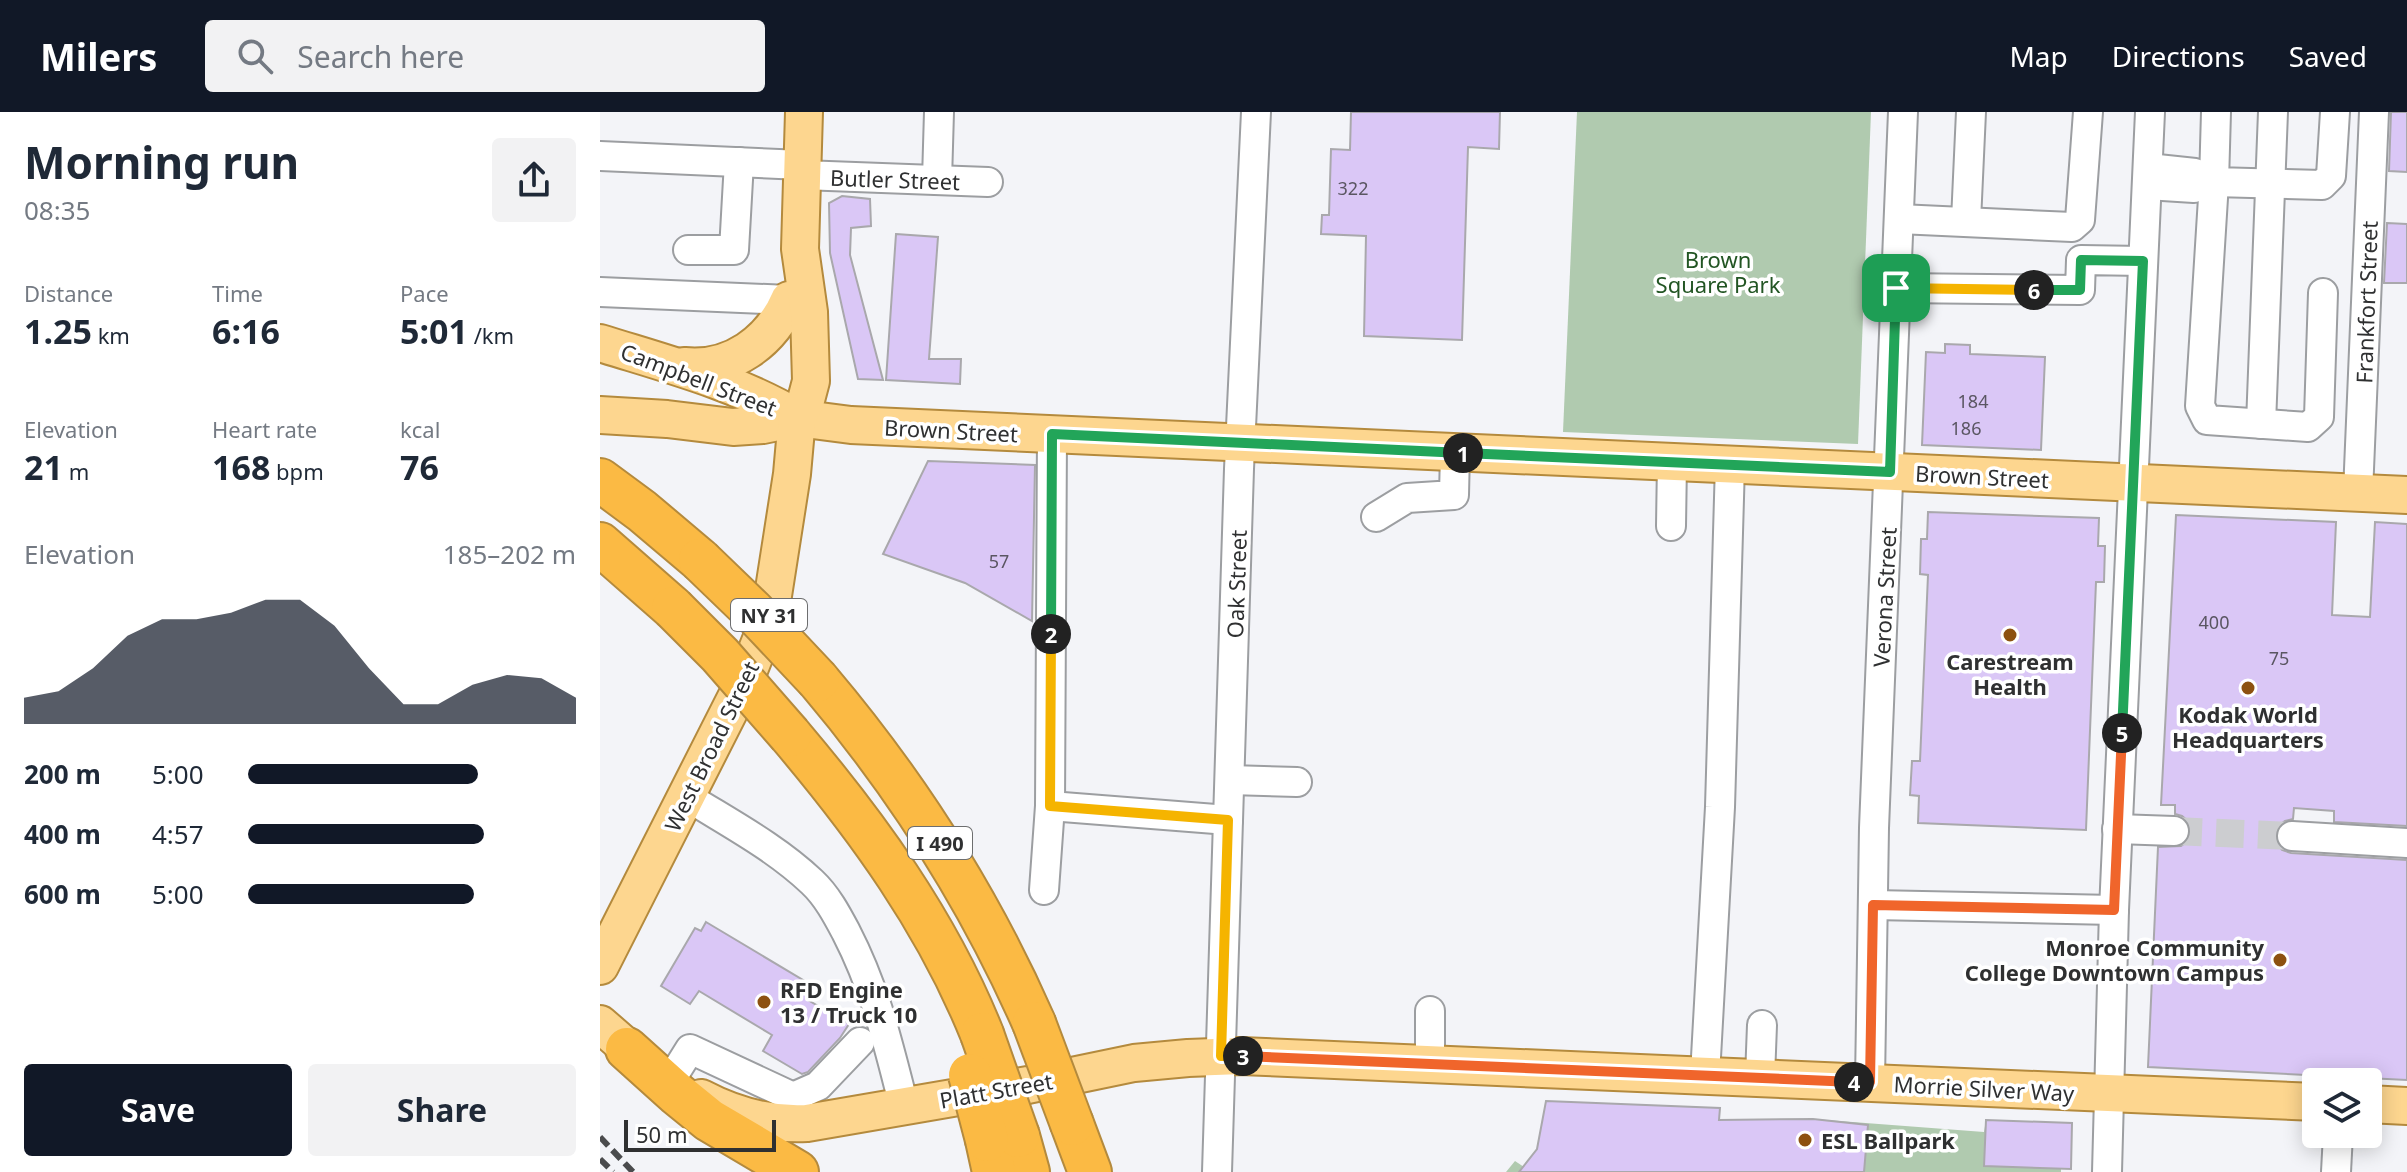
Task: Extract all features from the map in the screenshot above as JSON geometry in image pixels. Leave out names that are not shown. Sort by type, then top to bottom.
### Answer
[{"type":"highway","name":"I 490","points":[[604,483],[700,560],[753,611],[818,680],[877,753],[940,843],[989,930],[1034,1023],[1088,1172]]},
{"type":"highway","points":[[600,544],[673,608],[727,663],[790,735],[865,829],[912,896],[953,969],[970,1037],[1007,1155]]},
{"type":"highway","points":[[614,1036],[709,1120],[797,1172]]},
{"type":"main road","name":"West Broad Street","points":[[600,966],[745,680],[766,627],[782,549],[797,418],[806,400],[811,369],[809,312],[800,249],[804,112]]},
{"type":"main road","name":"West Broad Street","points":[[797,418],[786,376],[789,300],[800,249]]},
{"type":"main road","points":[[665,363],[709,366],[743,354],[771,331],[789,300]]},
{"type":"main road","name":"Campbell Street","points":[[600,343],[754,395],[797,418]]},
{"type":"main road","name":"Brown Street","points":[[600,415],[733,427],[797,418],[851,425],[2407,495]]},
{"type":"main road","name":"Platt Street","points":[[614,1036],[670,1081],[723,1109],[747,1118],[782,1114],[820,1121],[1015,1088],[1134,1063],[1221,1056]]},
{"type":"main road","name":"Morrie Silver Way","points":[[1221,1056],[2302,1101]]},
{"type":"main road","points":[[2382,1105],[2407,1106]]},
{"type":"street","points":[[937,180],[939,112]]},
{"type":"street","name":"Oak Street","points":[[1217,1172],[1240,443],[1256,112]]},
{"type":"street","name":"Verona Street","points":[[1870,1082],[1874,828],[1903,112]]},
{"type":"street","points":[[1966,221],[1971,112]]},
{"type":"street","points":[[1899,219],[2072,227],[2080,220],[2088,112]]},
{"type":"street","points":[[2107,1172],[2117,829],[2150,112]]},
{"type":"street","points":[[2216,112],[2200,406],[2207,420],[2308,427],[2319,417],[2323,293]]},
{"type":"street","points":[[2261,424],[2273,112]]},
{"type":"street","points":[[2147,176],[2194,188],[2210,182],[2322,185],[2331,176],[2335,112]]},
{"type":"street","name":"Frankfort Street","points":[[2358,493],[2374,112]]},
{"type":"street","name":"Butler Street","points":[[600,156],[739,162],[802,170],[988,182]]},
{"type":"street","points":[[688,250],[734,250],[739,162]]},
{"type":"street","points":[[1896,288],[2080,290],[2081,260],[2143,261]]},
{"type":"street","points":[[600,292],[789,300]]},
{"type":"street","points":[[1044,890],[1050,806],[1052,434]]},
{"type":"street","points":[[1376,517],[1407,498],[1454,495],[1455,452]]},
{"type":"street","points":[[1671,526],[1672,462]]},
{"type":"street","points":[[1705,1075],[1720,807],[1730,464]]},
{"type":"street","points":[[1230,780],[1297,782]]},
{"type":"street","points":[[686,796],[782,855],[815,884],[835,911],[860,959],[878,1004],[904,1106]]},
{"type":"street","points":[[1050,806],[1228,820]]},
{"type":"street","points":[[2117,829],[2174,831]]},
{"type":"street","points":[[2292,836],[2407,843]]},
{"type":"street","points":[[1873,905],[2114,910]]},
{"type":"street","points":[[1430,1011],[1430,1063]]},
{"type":"street","points":[[1760,1077],[1762,1025]]},
{"type":"street","points":[[782,1114],[818,1086],[860,1042]]},
{"type":"street","points":[[2336,1172],[2337,1148]]},
{"type":"green space","name":"Brown Square Park","points":[[1577,112],[1871,112],[1858,444],[1563,432]]},
{"type":"green space","name":"ESL Ballpark","points":[[1546,1101],[1720,1108],[1719,1120],[1813,1119],[1984,1132],[1986,1120],[2072,1123],[2071,1169],[2061,1169],[2061,1172],[1506,1172],[1515,1161],[1524,1167],[1537,1149]]},
{"type":"building","points":[[1351,112],[1500,112],[1499,149],[1468,147],[1462,340],[1364,336],[1366,236],[1321,234],[1322,215],[1329,215],[1331,149],[1350,150]]},
{"type":"building","points":[[2391,112],[2407,112],[2407,172],[2389,171]]},
{"type":"building","points":[[842,196],[870,199],[871,226],[851,228],[850,255],[883,380],[858,379],[830,253],[829,203]]},
{"type":"building","points":[[2387,223],[2407,224],[2407,283],[2384,283]]},
{"type":"building","points":[[896,234],[938,237],[929,359],[961,359],[960,384],[886,380]]},
{"type":"building","points":[[1945,344],[1970,345],[1970,354],[2045,357],[2041,450],[1922,445],[1926,352],[1945,353]]},
{"type":"building","points":[[928,461],[1035,465],[1032,621],[965,583],[883,554]]},
{"type":"building","name":"Carestream Health","points":[[1928,512],[2099,518],[2098,546],[2105,546],[2104,582],[2096,582],[2086,830],[1918,823],[1919,796],[1910,795],[1912,761],[1920,761],[1928,575],[1920,574],[1921,539],[1927,539]]},
{"type":"building","points":[[2176,515],[2336,522],[2332,615],[2370,617],[2375,522],[2407,524],[2407,826],[2334,822],[2334,811],[2294,808],[2293,819],[2278,826],[2275,836],[2282,850],[2291,853],[2407,860],[2407,1080],[2382,1079],[2382,1068],[2302,1068],[2302,1075],[2148,1067],[2158,847],[2181,846],[2188,841],[2191,832],[2189,822],[2175,814],[2175,805],[2161,805]]},
{"type":"building","name":"RFD Engine 13 / Truck 10","points":[[706,922],[813,986],[808,1000],[849,1024],[808,1072],[802,1074],[763,1051],[772,1035],[699,991],[690,1004],[661,986],[695,928],[701,931]]},
{"type":"building","name":"ESL Ballpark","points":[[1546,1101],[1720,1108],[1719,1120],[1813,1119],[1868,1125],[1864,1172],[1519,1172],[1537,1149]]},
{"type":"building","points":[[1986,1120],[2072,1123],[2071,1169],[1984,1166]]},
{"type":"tunnel","points":[[2174,831],[2292,836]]},
{"type":"railway","points":[[600,1137],[633,1172]]},
{"type":"railway","points":[[600,1159],[613,1172]]},
{"type":"place","name":"Carestream Health","points":[[2010,635]]},
{"type":"place","name":"Kodak World Headquarters","points":[[2248,688]]},
{"type":"place","name":"Monroe Community College Downtown Campus","points":[[2280,960]]},
{"type":"place","name":"RFD Engine 13 / Truck 10","points":[[764,1002]]},
{"type":"place","name":"ESL Ballpark","points":[[1805,1140]]},
{"type":"route","points":[[2081,260],[2143,261],[2114,910],[1873,905],[1870,1082],[1221,1056],[1228,820],[1050,806],[1052,434],[1890,472],[1896,288],[2080,290],[2081,260]]}]
